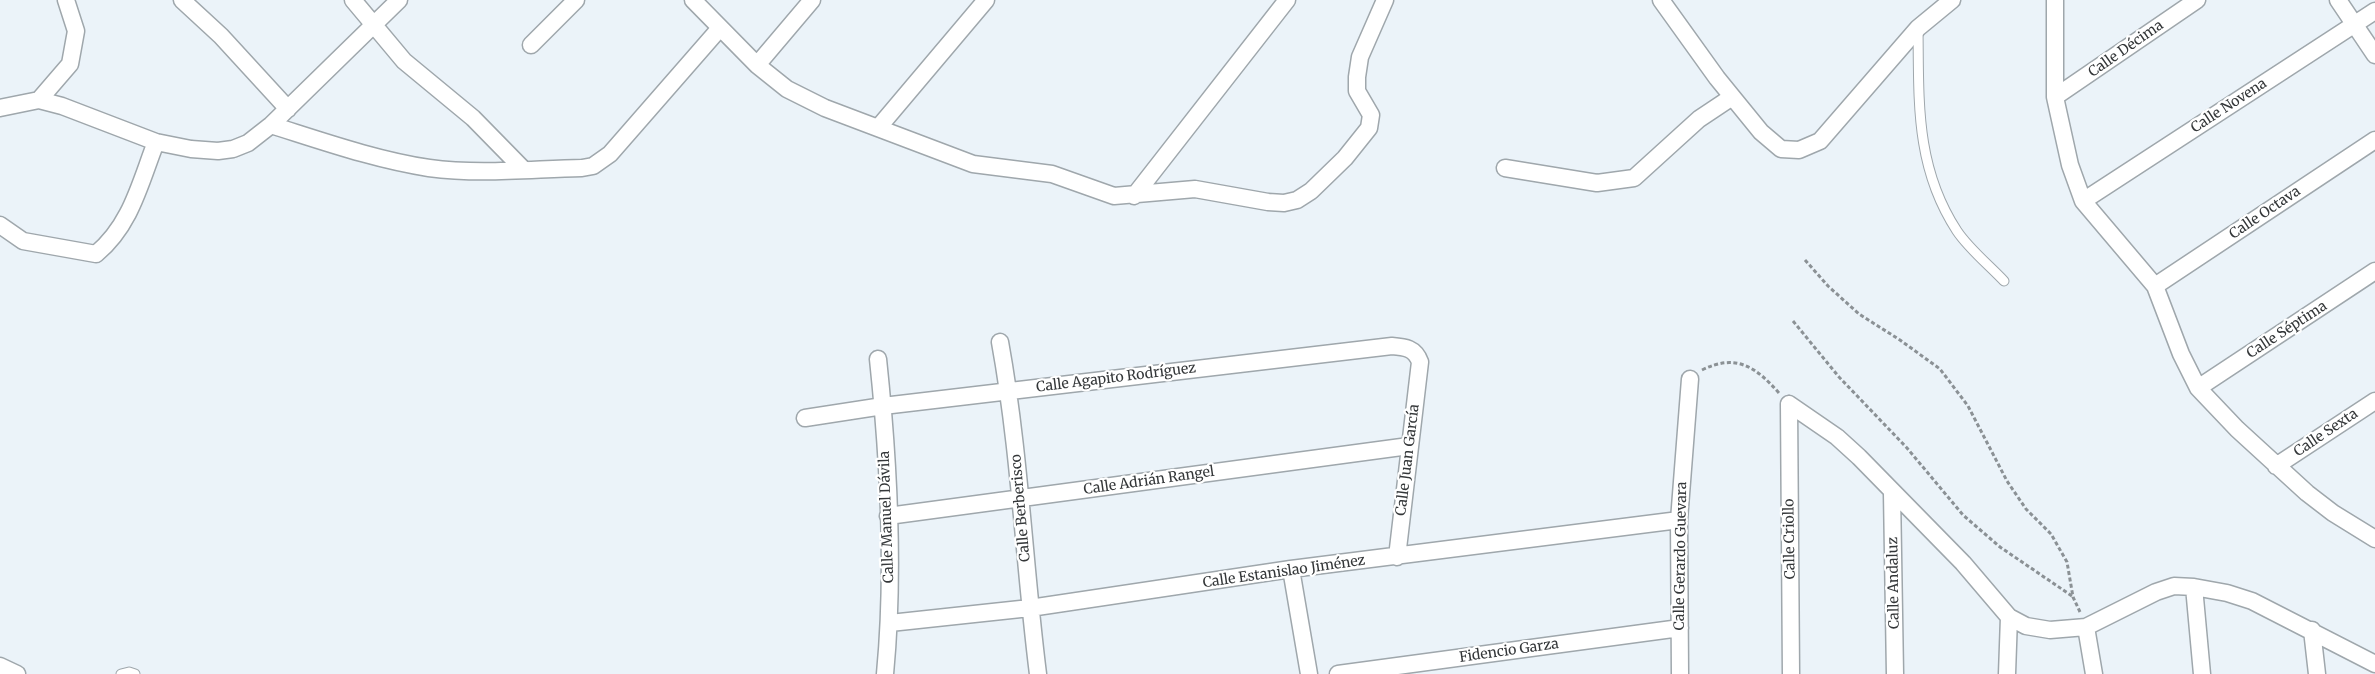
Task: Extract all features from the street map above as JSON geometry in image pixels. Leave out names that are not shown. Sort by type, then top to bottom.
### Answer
[{"type":"street","points":[[39,100],[70,64],[76,31],[66,0]]},
{"type":"street","points":[[182,0],[220,36],[288,109]]},
{"type":"street","points":[[353,0],[404,61],[473,118],[523,169]]},
{"type":"street","points":[[0,108],[39,100],[62,106],[156,142],[192,149],[218,151],[233,149],[248,143],[271,125],[399,0]]},
{"type":"street","points":[[531,44],[576,0]]},
{"type":"street","points":[[693,0],[757,65],[787,89],[825,108],[973,164],[1052,174],[1114,196],[1134,196],[1195,189],[1284,203],[1297,200],[1311,191],[1345,158],[1369,128],[1371,115],[1357,91],[1356,77],[1360,57],[1385,0]]},
{"type":"street","points":[[757,65],[812,0]]},
{"type":"street","points":[[878,128],[986,0]]},
{"type":"street","points":[[1134,196],[1287,0]]},
{"type":"street","points":[[1661,0],[1732,97],[1761,132],[1781,149],[1799,150],[1820,140],[1918,28],[1952,0]]},
{"type":"street","points":[[2055,0],[2055,98],[2066,150],[2083,201],[2155,286],[2181,354],[2198,388],[2276,466],[2333,513],[2374,537]]},
{"type":"street","name":"Calle Décima","points":[[2055,98],[2197,0]]},
{"type":"street","points":[[2338,0],[2375,55]]},
{"type":"street","name":"Calle Novena","points":[[2083,201],[2375,11]]},
{"type":"street","points":[[271,125],[407,164],[473,171],[582,168],[601,162],[623,140],[720,28]]},
{"type":"street","points":[[1505,168],[1597,183],[1634,178],[1699,118],[1732,97]]},
{"type":"street","name":"Calle Octava","points":[[2155,286],[2375,140]]},
{"type":"street","points":[[0,226],[23,241],[96,254],[112,240],[131,209],[156,142]]},
{"type":"street","name":"Calle Séptima","points":[[2198,388],[2375,271]]},
{"type":"street","name":"Calle Berberisco","points":[[1000,342],[1022,498],[1030,608],[1038,674]]},
{"type":"street","name":"Calle Agapito Rodríguez","points":[[805,418],[883,406],[1392,346],[1410,349],[1417,354],[1420,362]]},
{"type":"street","name":"Calle Manuel Dávila","points":[[878,359],[883,406],[888,516],[890,623],[885,674]]},
{"type":"street","name":"Calle Juan García","points":[[1397,557],[1420,362]]},
{"type":"street","name":"Calle Gerardo Guevara","points":[[1680,674],[1679,520],[1690,379]]},
{"type":"street","name":"Calle Sexta","points":[[2276,466],[2375,400]]},
{"type":"street","points":[[1789,404],[1837,437],[1963,563],[2009,617],[2037,630],[2086,627],[2156,592],[2174,586],[2194,586],[2228,593],[2252,601],[2312,630],[2375,664]]},
{"type":"street","name":"Calle Criollo","points":[[1789,404],[1791,674]]},
{"type":"street","name":"Calle Adrián Rangel","points":[[888,516],[1409,446]]},
{"type":"street","name":"Calle Andaluz","points":[[1892,493],[1895,674]]},
{"type":"street","name":"Calle Estanislao Jiménez","points":[[890,623],[1030,608],[1292,569],[1679,520]]},
{"type":"street","points":[[1292,569],[1309,674]]},
{"type":"street","points":[[2194,586],[2202,674]]},
{"type":"street","points":[[2007,674],[2009,617]]},
{"type":"street","points":[[2086,627],[2094,674]]},
{"type":"street","name":"Fidencio Garza","points":[[1338,674],[1680,628]]},
{"type":"street","points":[[2312,630],[2317,674]]},
{"type":"lane","points":[[1918,28],[1920,124],[1926,164],[1936,192],[1958,232],[2004,281]]},
{"type":"lane","points":[[121,674],[129,672],[135,674]]},
{"type":"path","points":[[1805,260],[1828,286],[1859,314],[1900,340],[1940,370],[1968,406],[2007,481],[2026,509],[2051,534],[2067,562],[2073,597],[2086,627]]},
{"type":"path","points":[[1793,321],[1846,385],[1908,448],[1963,515],[2000,547],[2073,597]]},
{"type":"path","points":[[1690,379],[1712,365],[1727,361],[1744,364],[1760,374],[1789,404]]}]
